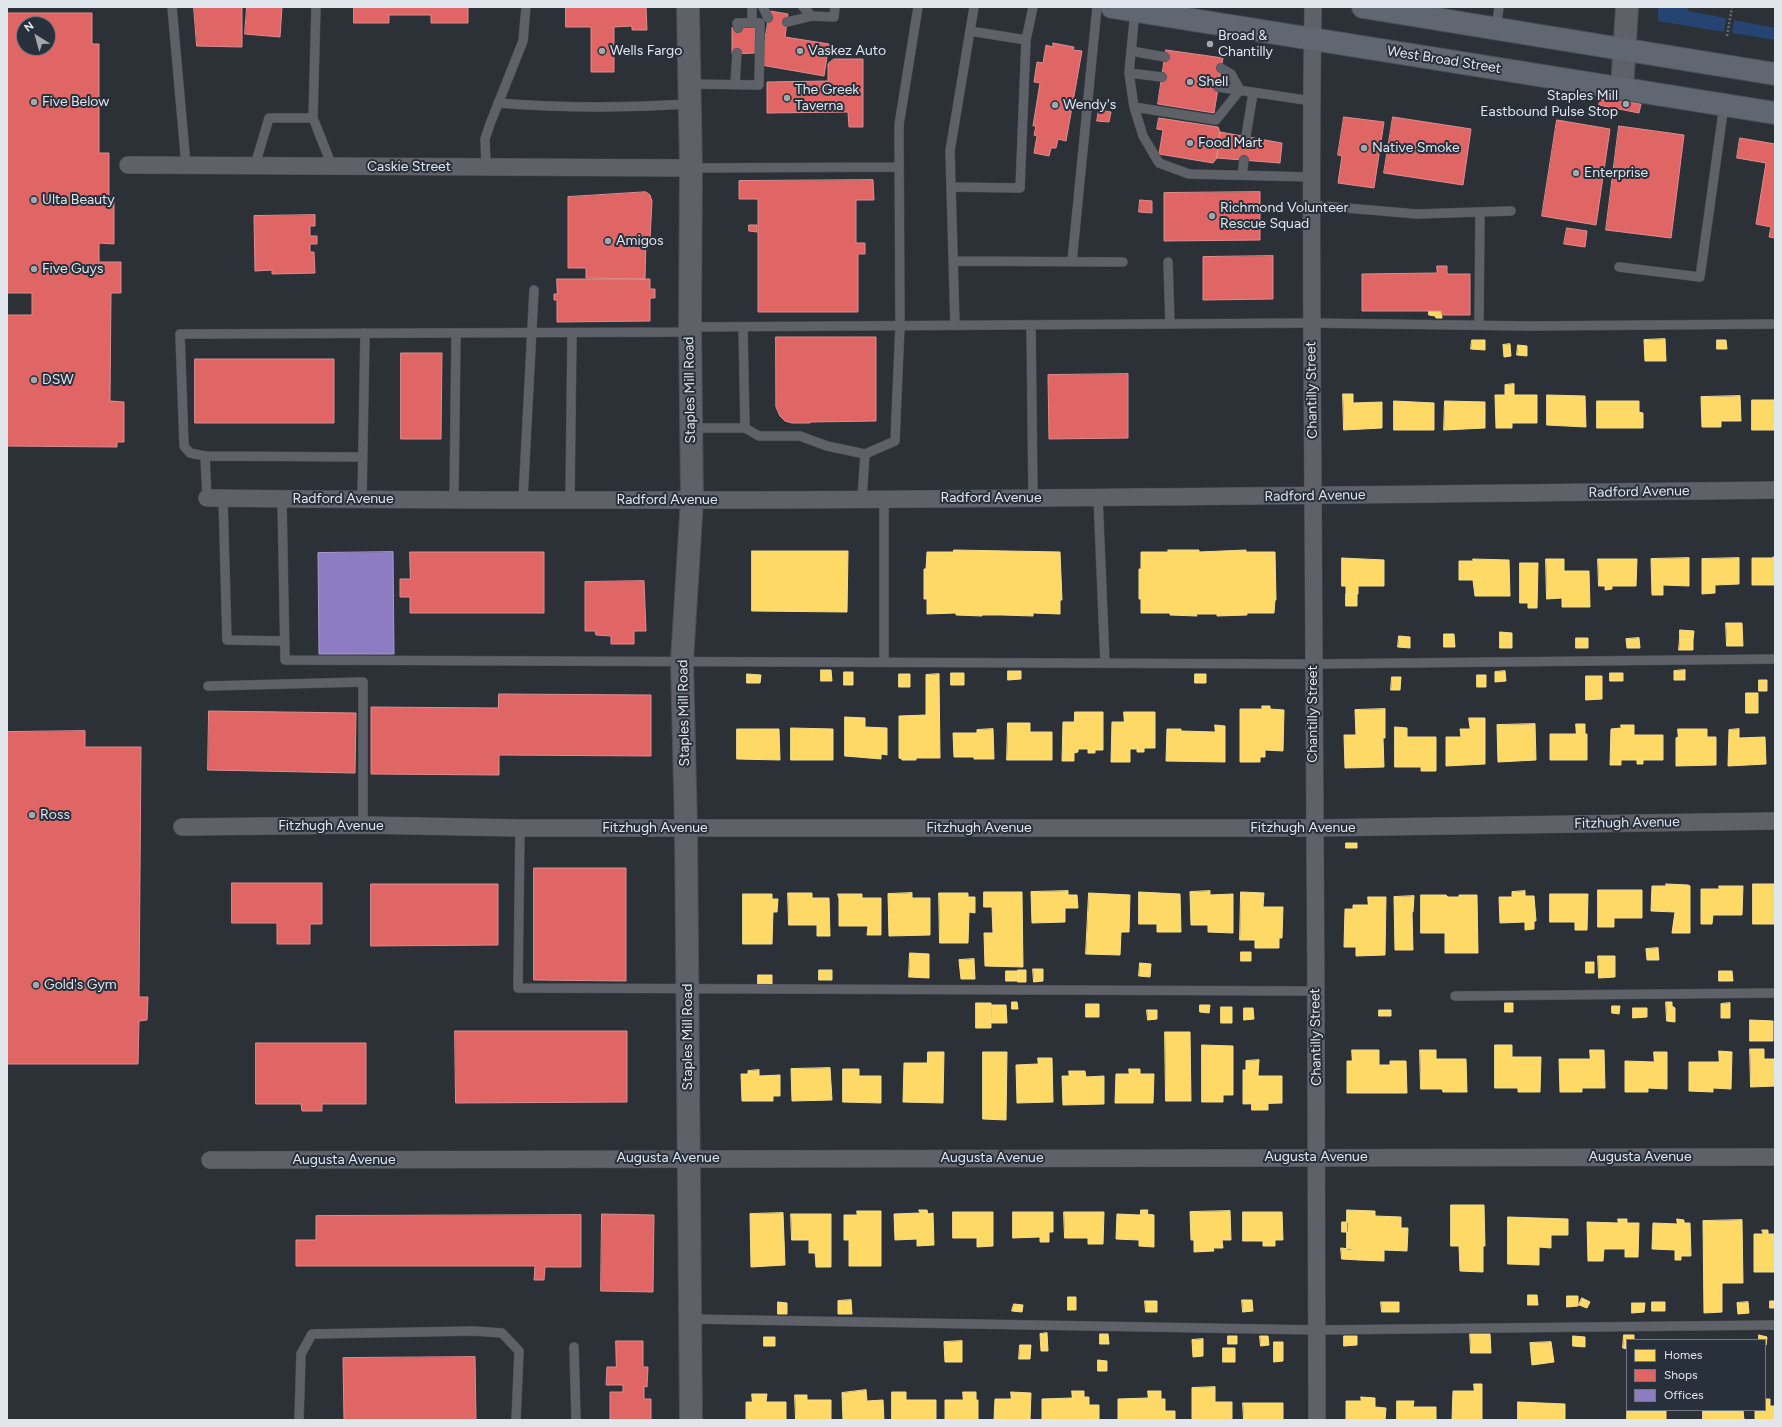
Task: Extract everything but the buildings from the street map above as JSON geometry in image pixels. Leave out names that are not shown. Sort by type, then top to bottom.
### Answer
[{"type":"main road","name":"West Broad Street","points":[[1112,7],[1775,113]]},
{"type":"main road","points":[[1373,8],[1430,12],[1496,29],[1775,74]]},
{"type":"street","name":"Staples Mill Road","points":[[688,7],[691,168],[690,329],[692,500],[682,661],[686,828],[691,1420]]},
{"type":"street","name":"Chantilly Street","points":[[1313,7],[1311,323],[1314,828],[1318,1157],[1318,1420]]},
{"type":"street","points":[[1622,89],[1627,7]]},
{"type":"street","name":"Caskie Street","points":[[128,165],[691,168]]},
{"type":"street","name":"Radford Avenue","points":[[215,498],[692,500],[1313,496],[1775,490]]},
{"type":"street","name":"Fitzhugh Avenue","points":[[182,827],[363,825],[520,828],[1314,828],[1775,821]]},
{"type":"street","name":"Augusta Avenue","points":[[210,1160],[1775,1157]]},
{"type":"lane","points":[[172,7],[186,165]]},
{"type":"lane","points":[[316,7],[313,118],[332,166]]},
{"type":"lane","points":[[486,167],[485,139],[523,41],[526,7]]},
{"type":"lane","points":[[752,7],[752,23]]},
{"type":"lane","points":[[759,7],[763,7],[768,18]]},
{"type":"lane","points":[[803,7],[812,16]]},
{"type":"lane","points":[[787,22],[812,16],[834,17],[835,7]]},
{"type":"lane","points":[[691,428],[745,428],[759,436],[800,436],[827,446],[865,454],[895,441],[900,326],[899,125],[918,7]]},
{"type":"lane","points":[[955,325],[950,151],[974,7]]},
{"type":"lane","points":[[951,187],[1020,188],[1026,40],[1033,7]]},
{"type":"lane","points":[[1072,262],[1097,7]]},
{"type":"lane","points":[[1496,29],[1499,7]]},
{"type":"lane","points":[[1135,11],[1129,73],[1134,107],[1143,136],[1159,163],[1189,174],[1312,177]]},
{"type":"lane","points":[[498,103],[548,107],[637,107],[735,84],[759,85],[760,23],[738,23],[738,28]]},
{"type":"lane","points":[[970,31],[1026,40]]},
{"type":"lane","points":[[1130,51],[1165,57]]},
{"type":"lane","points":[[735,84],[737,53]]},
{"type":"lane","points":[[1221,68],[1231,74],[1240,90]]},
{"type":"lane","points":[[1129,73],[1162,77]]},
{"type":"lane","points":[[1218,87],[1312,101]]},
{"type":"lane","points":[[1134,107],[1216,120],[1240,90]]},
{"type":"lane","points":[[1246,136],[1253,93]]},
{"type":"lane","points":[[1619,268],[1700,277],[1724,105]]},
{"type":"lane","points":[[255,165],[269,118],[313,118]]},
{"type":"lane","points":[[1242,176],[1244,160]]},
{"type":"lane","points":[[691,168],[899,167]]},
{"type":"lane","points":[[1311,205],[1417,214],[1511,211]]},
{"type":"lane","points":[[1479,325],[1480,212]]},
{"type":"lane","points":[[953,261],[1123,262]]},
{"type":"lane","points":[[1168,262],[1170,324]]},
{"type":"lane","points":[[523,499],[534,290]]},
{"type":"lane","points":[[363,457],[205,456],[190,453],[184,446],[180,334],[572,333],[743,327],[955,325],[1311,323],[1479,325],[1775,324]]},
{"type":"lane","points":[[1031,325],[1033,497]]},
{"type":"lane","points":[[743,327],[745,428]]},
{"type":"lane","points":[[362,499],[365,333]]},
{"type":"lane","points":[[454,499],[456,333]]},
{"type":"lane","points":[[570,499],[572,333]]},
{"type":"lane","points":[[862,499],[865,454]]},
{"type":"lane","points":[[205,456],[215,498],[227,640],[285,641]]},
{"type":"lane","points":[[1098,497],[1105,663]]},
{"type":"lane","points":[[884,498],[884,662]]},
{"type":"lane","points":[[282,499],[285,660],[1313,664],[1775,659]]},
{"type":"lane","points":[[208,686],[363,682],[363,825]]},
{"type":"lane","points":[[520,828],[518,988],[1316,991]]},
{"type":"lane","points":[[1455,996],[1775,992]]},
{"type":"lane","points":[[690,1319],[1318,1330],[1775,1325]]},
{"type":"lane","points":[[299,1420],[301,1354],[312,1334],[474,1331],[502,1332],[519,1351],[516,1420]]},
{"type":"lane","points":[[574,1347],[576,1420]]},
{"type":"path","points":[[1727,36],[1732,7]]},
{"type":"shaded area","points":[[1658,7],[1688,7],[1688,11],[1726,18],[1724,32],[1658,21]]},
{"type":"shaded area","points":[[1734,20],[1775,28],[1775,40],[1732,33]]},
{"type":"place","name":"Broad & Chantilly","points":[[1210,44]]},
{"type":"place","name":"Wells Fargo","points":[[602,51]]},
{"type":"place","name":"Vaskez Auto","points":[[800,51]]},
{"type":"place","name":"Shell","points":[[1190,82]]},
{"type":"place","name":"The Greek Taverna","points":[[787,98]]},
{"type":"place","name":"Five Below","points":[[34,102]]},
{"type":"place","name":"Staples Mill Eastbound Pulse Stop","points":[[1626,104]]},
{"type":"place","name":"Wendy's","points":[[1055,105]]},
{"type":"place","name":"Food Mart","points":[[1190,143]]},
{"type":"place","name":"Native Smoke","points":[[1364,148]]},
{"type":"place","name":"Enterprise","points":[[1576,173]]},
{"type":"place","name":"Ulta Beauty","points":[[34,200]]},
{"type":"place","name":"Richmond Volunteer Rescue Squad","points":[[1212,216]]},
{"type":"place","name":"Amigos","points":[[608,241]]},
{"type":"place","name":"Five Guys","points":[[34,269]]},
{"type":"place","name":"DSW","points":[[34,380]]},
{"type":"place","name":"Ross","points":[[32,815]]},
{"type":"place","name":"Gold's Gym","points":[[36,985]]}]
